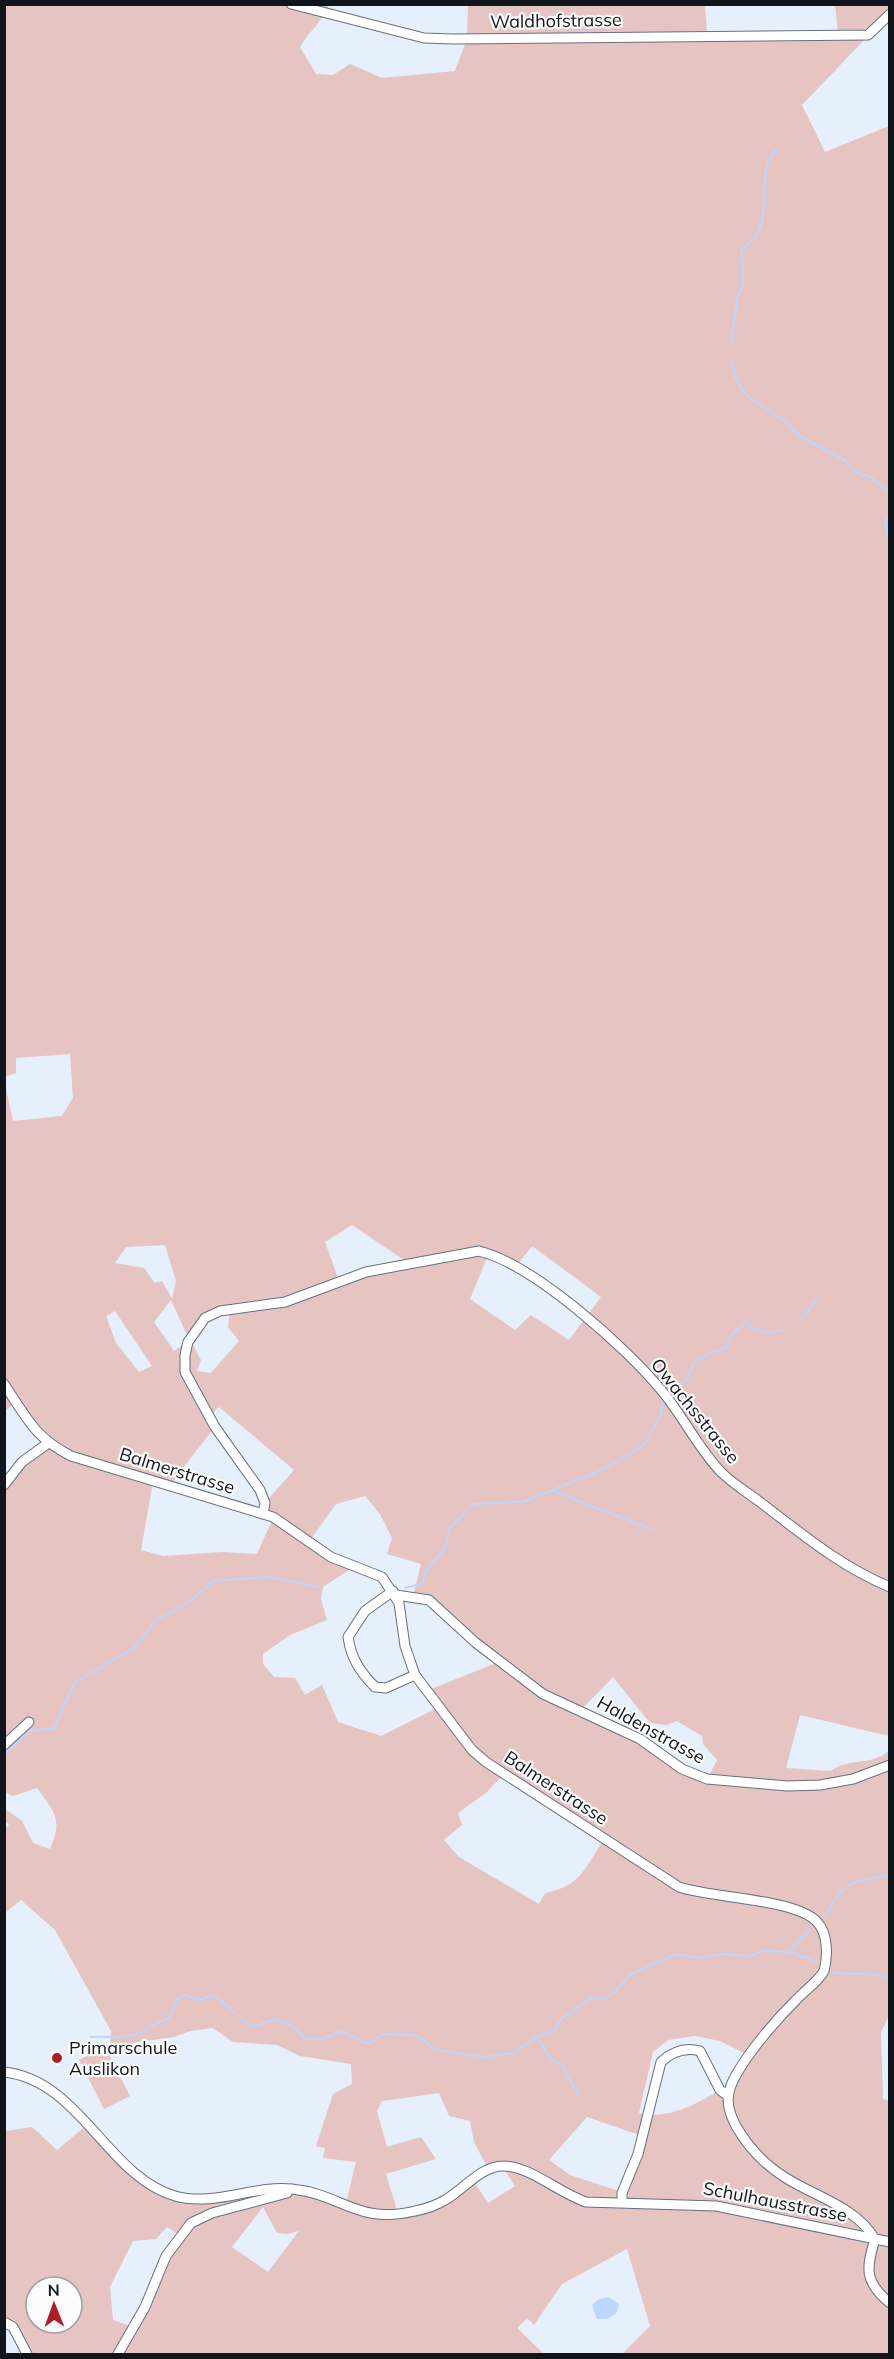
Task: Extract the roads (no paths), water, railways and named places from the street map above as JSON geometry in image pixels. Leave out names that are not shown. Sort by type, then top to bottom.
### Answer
[{"type":"street","name":"Waldhofstrasse","points":[[291,4],[424,38],[453,39],[868,35],[890,14]]},
{"type":"street","name":"Owachsstrasse","points":[[263,1514],[265,1503],[260,1490],[215,1427],[185,1372],[188,1342],[205,1318],[220,1311],[285,1302],[366,1272],[479,1251],[507,1262],[540,1282],[590,1319],[654,1381],[711,1461],[732,1482],[817,1547],[890,1587]]},
{"type":"street","name":"Balmerstrasse","points":[[4,1384],[32,1427],[47,1444],[71,1456],[279,1520],[308,1544],[331,1557],[382,1577],[394,1593],[402,1612],[405,1646],[415,1675],[472,1750],[486,1762],[679,1887],[700,1894],[790,1907],[817,1922],[825,1935],[824,1971],[787,2009],[736,2074],[726,2095]]},
{"type":"street","points":[[4,1485],[22,1462],[47,1444]]},
{"type":"street","points":[[394,1593],[365,1611],[348,1637],[350,1649],[359,1670],[375,1687],[386,1688],[415,1675]]},
{"type":"street","name":"Haldenstrasse","points":[[394,1593],[429,1600],[442,1608],[476,1643],[543,1694],[640,1739],[682,1769],[707,1779],[787,1786],[820,1785],[853,1779],[890,1765]]},
{"type":"street","points":[[4,1745],[29,1722]]},
{"type":"street","points":[[622,2202],[622,2193],[638,2154],[661,2062],[670,2054],[690,2049],[700,2051],[720,2090],[726,2095],[731,2116],[754,2152],[786,2178],[843,2209],[870,2230],[875,2239],[868,2262],[868,2273],[879,2295],[890,2303]]},
{"type":"street","name":"Schulhausstrasse","points":[[4,2072],[28,2078],[55,2093],[140,2176],[175,2196],[214,2198],[290,2188],[308,2192],[359,2212],[398,2214],[444,2200],[488,2169],[502,2166],[527,2171],[566,2195],[586,2202],[716,2206],[890,2242]]},
{"type":"street","points":[[118,2355],[145,2307],[166,2256],[191,2223],[212,2213],[289,2193],[290,2188]]},
{"type":"street","points":[[4,2322],[13,2327],[27,2355]]},
{"type":"water","points":[[608,2297],[619,2304],[616,2314],[607,2319],[597,2319],[592,2305],[599,2299]]},
{"type":"waterway","points":[[731,342],[738,296],[743,285],[742,249],[754,239],[761,226],[764,213],[766,171],[769,159],[777,149]]},
{"type":"waterway","points":[[732,362],[735,377],[744,393],[787,423],[799,436],[846,461],[854,472],[871,477],[890,493]]},
{"type":"waterway","points":[[890,512],[885,525],[890,545]]},
{"type":"waterway","points":[[798,1319],[807,1314],[817,1298]]},
{"type":"waterway","points":[[670,1393],[687,1379],[694,1362],[710,1353],[726,1348],[732,1334],[747,1321],[752,1329],[771,1333],[781,1330]]},
{"type":"waterway","points":[[405,1588],[421,1584],[429,1566],[444,1550],[450,1528],[473,1504],[522,1502],[604,1469],[644,1445],[660,1416],[663,1402]]},
{"type":"waterway","points":[[553,1491],[651,1529]]},
{"type":"waterway","points":[[4,1755],[30,1731],[54,1728],[75,1682],[134,1648],[155,1621],[192,1600],[213,1581],[269,1577],[319,1587]]},
{"type":"waterway","points":[[825,1915],[841,1891],[855,1882],[890,1875]]},
{"type":"waterway","points":[[90,2037],[120,2037],[138,2034],[168,2019],[178,1998],[185,1995],[199,2000],[211,1996],[217,1997],[253,2027],[275,2019],[293,2027],[306,2039],[324,2039],[341,2031],[365,2043],[371,2043],[382,2034],[411,2035],[418,2036],[437,2050],[483,2057],[514,2053],[536,2037],[554,2031],[561,2019],[591,1998],[605,1999],[614,1993],[631,1974],[676,1954],[698,1958],[723,1954],[749,1956],[764,1951],[789,1952],[810,1929]]},
{"type":"waterway","points":[[790,1952],[815,1961]]},
{"type":"waterway","points":[[835,1973],[879,1975],[890,1980]]},
{"type":"waterway","points":[[537,2038],[553,2061],[561,2064],[578,2094]]},
{"type":"place","name":"Primarschule Auslikon","points":[[57,2058]]}]
